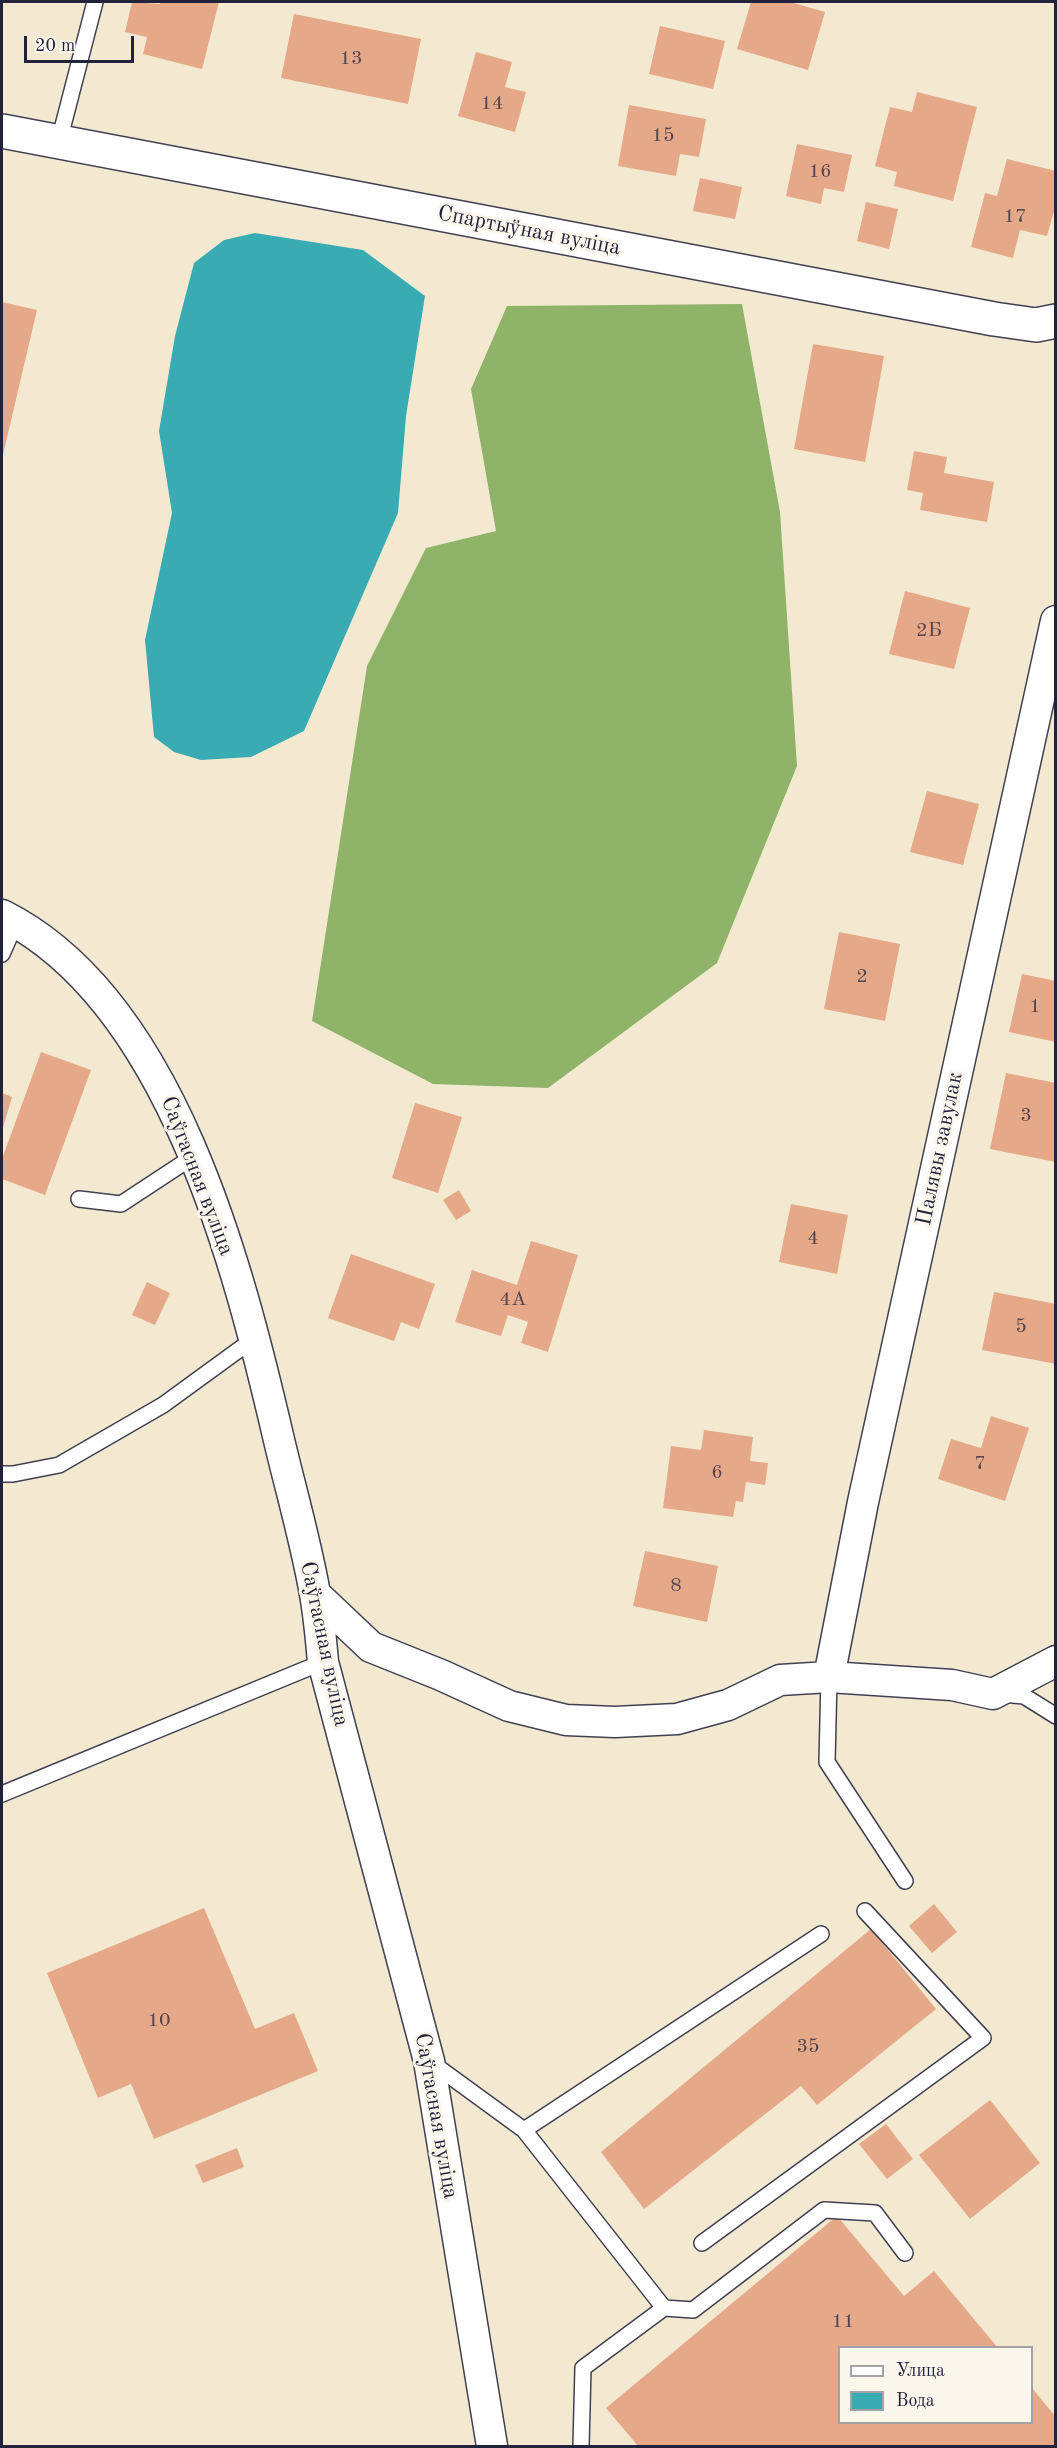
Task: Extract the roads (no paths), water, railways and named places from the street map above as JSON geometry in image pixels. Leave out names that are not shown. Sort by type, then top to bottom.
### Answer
[{"type":"main road","name":"Спартыўная вуліца","points":[[2,131],[982,317],[1036,326],[1056,321]]},
{"type":"street","name":"Палявы завулак","points":[[830,1677],[863,1502],[1056,621]]},
{"type":"street","name":"Саўгасная вуліца","points":[[9,918],[61,956],[103,997],[142,1052],[168,1097],[194,1156],[225,1242],[255,1338],[315,1594],[323,1662],[429,2061],[492,2446]]},
{"type":"street","points":[[315,1594],[370,1647],[441,1675],[509,1706],[566,1720],[615,1722],[677,1719],[728,1705],[780,1680],[830,1677],[951,1685],[993,1694],[1056,1661]]},
{"type":"lane","points":[[59,141],[95,2]]},
{"type":"lane","points":[[2,954],[9,918]]},
{"type":"lane","points":[[79,1199],[122,1204],[194,1156]]},
{"type":"lane","points":[[2,1474],[59,1465],[163,1405],[255,1338]]},
{"type":"lane","points":[[2,1794],[323,1662]]},
{"type":"lane","points":[[830,1677],[827,1762],[905,1881]]},
{"type":"lane","points":[[993,1694],[1024,1696],[1056,1716]]},
{"type":"lane","points":[[702,2243],[983,2038],[865,1911]]},
{"type":"lane","points":[[524,2130],[821,1934]]},
{"type":"lane","points":[[429,2061],[524,2130],[664,2308]]},
{"type":"lane","points":[[581,2446],[583,2368],[664,2308],[693,2310],[824,2210],[875,2213],[905,2253]]},
{"type":"water","points":[[255,233],[363,250],[425,296],[406,416],[398,513],[304,731],[251,757],[201,760],[174,752],[154,737],[145,640],[172,513],[159,431],[175,336],[194,263],[224,240]]}]
